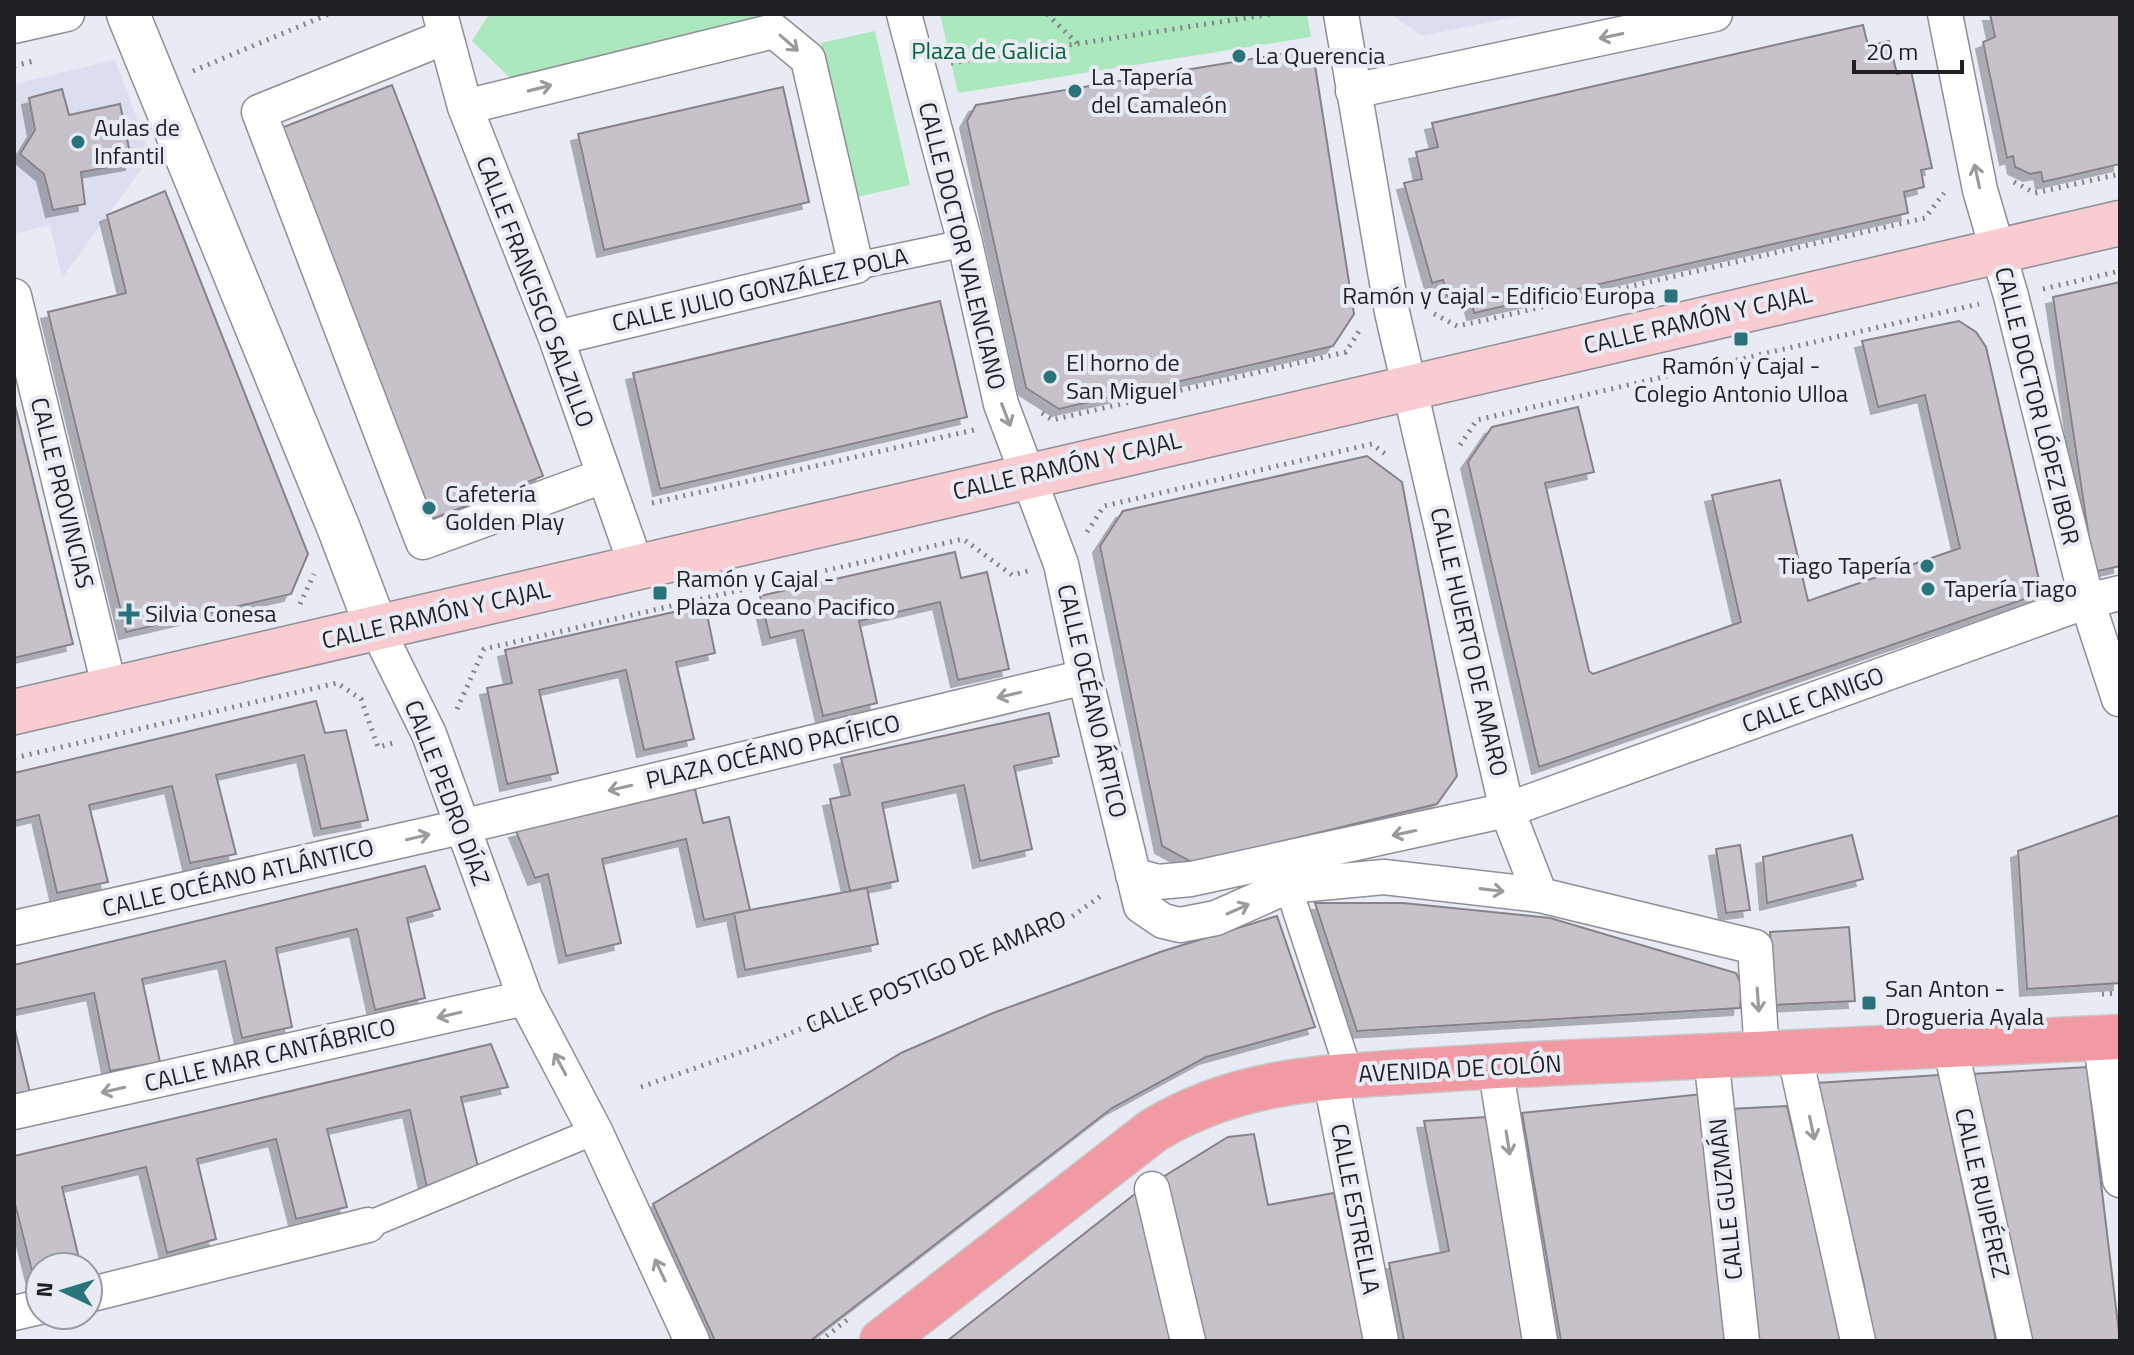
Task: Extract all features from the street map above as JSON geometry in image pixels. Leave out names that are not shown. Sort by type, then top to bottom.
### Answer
[{"type":"main road","name":"CALLE RAMÓN Y CAJAL","points":[[14,712],[1028,474],[2120,223]]},
{"type":"main road","name":"AVENIDA DE COLÓN","points":[[882,1341],[1130,1147],[1179,1114],[1233,1093],[1296,1080],[1495,1066],[2110,1037]]},
{"type":"street","points":[[14,26],[67,14]]},
{"type":"street","name":"CALLE PEDRO DÍAZ","points":[[128,14],[377,629],[429,734],[525,998],[595,1131],[692,1341]]},
{"type":"street","name":"CALLE DOCTOR VALENCIANO","points":[[904,14],[965,243],[1001,404],[1028,474]]},
{"type":"street","name":"CALLE HUERTO DE AMARO","points":[[1341,14],[1392,312],[1507,810],[1540,895]]},
{"type":"street","points":[[1353,91],[1715,14]]},
{"type":"street","name":"CALLE DOCTOR LÓPEZ IBOR","points":[[1945,14],[1977,178],[2011,296],[2087,601],[2119,699]]},
{"type":"street","points":[[442,26],[259,112],[423,542],[603,476]]},
{"type":"street","name":"CALLE FRANCISCO SALZILLO","points":[[442,26],[465,107],[556,338],[637,568]]},
{"type":"street","points":[[465,107],[774,31],[808,59],[856,266]]},
{"type":"street","name":"CALLE JULIO GONZÁLEZ POLA","points":[[556,338],[965,243]]},
{"type":"street","name":"CALLE PROVINCIAS","points":[[14,296],[110,690]]},
{"type":"street","name":"CALLE OCÉANO ÁRTICO","points":[[1028,474],[1061,564],[1141,906],[1163,921],[1180,925],[1216,918],[1288,886]]},
{"type":"street","name":"CALLE CANIGO","points":[[1507,810],[2087,601],[2120,593]]},
{"type":"street","name":"PLAZA OCÉANO PACÍFICO","points":[[461,827],[1085,677]]},
{"type":"street","points":[[1133,875],[1158,882],[1191,879],[1507,810]]},
{"type":"street","name":"CALLE OCÉANO ATLÁNTICO","points":[[14,928],[461,827]]},
{"type":"street","points":[[1340,1076],[1288,886],[1384,877],[1540,895],[1755,947],[1778,1053],[1858,1341]]},
{"type":"street","name":"CALLE MAR CANTÁBRICO","points":[[14,1112],[525,998]]},
{"type":"street","points":[[2110,1037],[2120,1180]]},
{"type":"street","name":"CALLE RUIPÉREZ","points":[[1950,1045],[2015,1341]]},
{"type":"street","name":"CALLE GUZMÁN","points":[[1711,1056],[1742,1341]]},
{"type":"street","points":[[1495,1066],[1540,1341]]},
{"type":"street","name":"CALLE ESTRELLA","points":[[1340,1076],[1381,1341]]},
{"type":"street","points":[[104,1291],[368,1225],[595,1131]]},
{"type":"street","points":[[1152,1189],[1188,1341]]},
{"type":"path","points":[[190,72],[329,14]]},
{"type":"path","points":[[1047,14],[1077,43]]},
{"type":"path","points":[[1209,23],[1212,14]]},
{"type":"path","points":[[919,70],[1272,14]]},
{"type":"path","points":[[14,66],[41,59]]},
{"type":"path","points":[[616,511],[975,430],[981,408],[1022,399],[1052,420],[1346,352],[1368,318],[1392,312],[1419,306],[1457,326],[1925,218],[1950,184],[1997,174],[2035,193],[2120,174]]},
{"type":"path","points":[[1079,545],[1104,506],[1372,444],[1404,467],[1453,455],[1477,420],[2120,271]]},
{"type":"path","points":[[454,715],[484,649],[963,539],[1012,575]]},
{"type":"path","points":[[14,758],[337,683],[361,699],[378,747]]},
{"type":"path","name":"CALLE POSTIGO DE AMARO","points":[[641,1087],[764,1044],[1070,918],[1133,875]]},
{"type":"shaded area","points":[[1390,14],[1528,14],[1422,36]]},
{"type":"shaded area","points":[[115,60],[151,156],[62,278],[50,225],[14,234],[14,84]]},
{"type":"green space","points":[[489,14],[760,14],[761,19],[511,79],[472,41]]},
{"type":"green space","name":"Plaza de Galicia","points":[[940,14],[1307,14],[1311,37],[958,93]]},
{"type":"green space","points":[[875,31],[910,185],[857,197],[821,43]]},
{"type":"building","points":[[1990,14],[2120,14],[2120,164],[2043,182],[2041,172],[2030,174],[2015,167],[2013,156],[2007,158],[1983,42],[1995,37]]},
{"type":"building","points":[[1863,25],[1868,46],[1889,41],[1897,74],[1911,71],[1932,168],[1921,170],[1924,187],[1904,192],[1908,213],[1474,313],[1469,293],[1448,298],[1443,280],[1432,283],[1404,183],[1422,179],[1416,152],[1438,147],[1432,123]]},
{"type":"building","points":[[1299,51],[1314,59],[1354,314],[1333,346],[1059,409],[1026,388],[967,121],[976,105]]},
{"type":"building","points":[[392,85],[543,476],[432,519],[281,128]]},
{"type":"building","points":[[783,87],[809,202],[604,250],[578,134]]},
{"type":"building","name":"Aulas de Infantil","points":[[62,89],[69,115],[120,104],[132,163],[81,172],[85,204],[53,210],[44,174],[20,154],[35,130],[29,98]]},
{"type":"building","points":[[165,191],[308,554],[291,594],[126,632],[48,312],[126,293],[107,215]]},
{"type":"building","points":[[2120,282],[2120,566],[2094,572],[2053,297]]},
{"type":"building","points":[[940,301],[967,417],[660,489],[633,373]]},
{"type":"building","points":[[1959,321],[1976,332],[1986,347],[2042,593],[1539,767],[1468,462],[1492,427],[1578,407],[1594,472],[1545,483],[1589,671],[1593,674],[1741,622],[1712,495],[1780,480],[1808,601],[1960,548],[1925,395],[1878,407],[1862,341]]},
{"type":"building","points":[[14,401],[73,644],[14,658]]},
{"type":"building","points":[[1367,456],[1402,482],[1457,776],[1437,804],[1193,863],[1162,846],[1100,546],[1123,511]]},
{"type":"building","points":[[955,552],[961,578],[987,572],[1009,669],[958,680],[940,602],[859,621],[877,703],[823,716],[803,630],[770,638],[760,596]]},
{"type":"building","points":[[705,605],[715,653],[676,662],[694,739],[644,750],[626,670],[539,690],[558,773],[507,784],[487,688],[512,683],[505,650]]},
{"type":"building","points":[[316,701],[325,733],[346,730],[368,820],[321,829],[304,755],[216,775],[236,854],[190,863],[172,786],[89,805],[108,882],[57,893],[39,815],[14,821],[14,773]]},
{"type":"building","points":[[1049,713],[1059,756],[1014,766],[1032,849],[980,861],[964,785],[882,803],[898,881],[850,891],[830,799],[850,795],[841,758]]},
{"type":"building","points":[[695,789],[703,823],[729,817],[750,910],[704,920],[686,839],[602,859],[621,943],[566,956],[548,874],[535,878],[516,831]]},
{"type":"building","points":[[2120,815],[2120,983],[2027,989],[2018,851]]},
{"type":"building","points":[[1852,835],[1863,879],[1767,903],[1763,857]]},
{"type":"building","points":[[1740,845],[1750,910],[1726,913],[1716,849]]},
{"type":"building","points":[[425,866],[440,909],[407,918],[425,998],[375,1010],[357,929],[276,948],[292,1027],[242,1038],[225,961],[142,979],[160,1062],[110,1071],[94,993],[14,1010],[14,965]]},
{"type":"building","points":[[867,888],[878,944],[745,970],[734,913]]},
{"type":"building","points":[[1315,903],[1403,903],[1550,918],[1736,973],[1742,986],[1740,1008],[1357,1031]]},
{"type":"building","points":[[1277,916],[1315,1027],[1206,1057],[1112,1108],[810,1341],[715,1341],[653,1204],[901,1053],[993,1013],[1163,951]]},
{"type":"building","points":[[1849,927],[1855,1001],[1775,1005],[1770,932]]},
{"type":"building","points":[[14,1026],[30,1093],[14,1097]]},
{"type":"building","points":[[491,1044],[508,1087],[461,1097],[480,1175],[427,1188],[410,1110],[327,1129],[347,1207],[296,1219],[276,1139],[197,1159],[216,1239],[167,1253],[146,1167],[62,1187],[77,1251],[27,1251],[14,1200],[14,1156]]},
{"type":"building","points":[[2087,1067],[2120,1341],[2029,1341],[1972,1074]]},
{"type":"building","points":[[1939,1075],[1996,1341],[1873,1341],[1864,1285],[1816,1083]]},
{"type":"building","points":[[1702,1094],[1725,1341],[1561,1341],[1522,1113]]},
{"type":"building","points":[[1787,1106],[1843,1341],[1755,1341],[1730,1109]]},
{"type":"building","points":[[1486,1117],[1523,1341],[1404,1341],[1389,1263],[1449,1251],[1424,1121]]},
{"type":"building","points":[[1254,1134],[1268,1205],[1334,1193],[1364,1341],[1203,1341],[1163,1177],[1228,1137]]},
{"type":"building","points":[[1140,1190],[1177,1341],[947,1341]]},
{"type":"place","name":"La Querencia","points":[[1239,56]]},
{"type":"place","name":"La Tapería del Camaleón","points":[[1075,91]]},
{"type":"place","name":"Aulas de Infantil","points":[[78,142]]},
{"type":"place","name":"Ramón y Cajal - Edificio Europa","points":[[1671,296]]},
{"type":"place","name":"Ramón y Cajal - Colegio Antonio Ulloa","points":[[1741,339]]},
{"type":"place","name":"El horno de San Miguel","points":[[1050,377]]},
{"type":"place","name":"Cafetería Golden Play","points":[[429,508]]},
{"type":"place","name":"Tiago Tapería","points":[[1927,566]]},
{"type":"place","name":"Tapería Tiago","points":[[1928,589]]},
{"type":"place","name":"Ramón y Cajal - Plaza Oceano Pacifico","points":[[660,593]]},
{"type":"place","name":"Silvia Conesa","points":[[129,614]]},
{"type":"place","name":"San Anton - Drogueria Ayala","points":[[1869,1003]]}]
